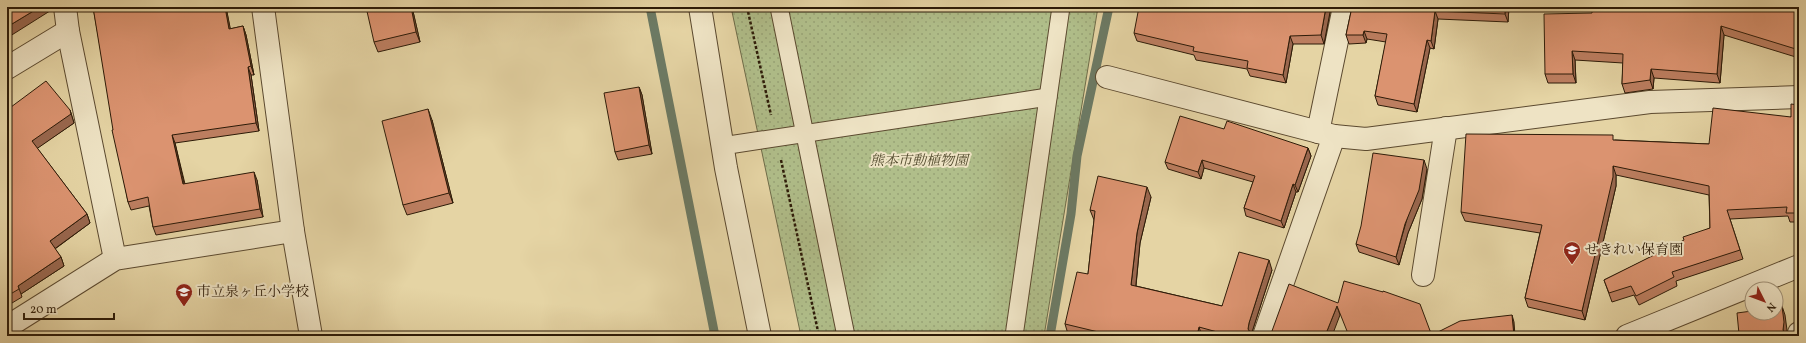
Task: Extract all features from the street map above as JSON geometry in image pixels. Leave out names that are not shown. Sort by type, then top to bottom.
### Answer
[{"type":"street","points":[[65,7],[68,31],[115,259]]},
{"type":"street","points":[[263,7],[293,231],[312,336]]},
{"type":"street","points":[[700,7],[722,146],[760,336]]},
{"type":"street","points":[[1264,336],[1326,134],[1344,7]]},
{"type":"street","points":[[7,68],[68,31]]},
{"type":"street","points":[[1107,77],[1326,134],[1366,139],[1650,102],[1799,97]]},
{"type":"street","points":[[1423,275],[1446,128]]},
{"type":"street","points":[[7,327],[115,259],[293,231]]},
{"type":"street","points":[[1627,336],[1799,269]]},
{"type":"street","points":[[1798,336],[1799,332]]},
{"type":"lane","points":[[779,7],[846,336]]},
{"type":"lane","points":[[1014,336],[1061,7]]},
{"type":"lane","points":[[722,146],[1048,97]]},
{"type":"path","points":[[747,7],[819,336]]},
{"type":"green space","name":"熊本市動植物園","points":[[731,7],[1098,7],[1044,336],[801,336]]},
{"type":"building","points":[[7,7],[40,7],[7,27]]},
{"type":"building","points":[[93,7],[225,7],[229,29],[243,26],[251,66],[248,67],[256,123],[172,135],[183,184],[254,172],[260,209],[153,227],[148,197],[128,202],[112,130]]},
{"type":"building","points":[[366,7],[411,7],[416,32],[374,42]]},
{"type":"building","points":[[1139,7],[1278,7],[1301,11],[1301,7],[1326,7],[1321,35],[1290,36],[1283,75],[1247,68],[1248,61],[1193,51],[1194,47],[1134,33]]},
{"type":"building","points":[[1352,7],[1505,7],[1505,14],[1435,11],[1431,41],[1427,40],[1414,104],[1375,96],[1387,34],[1364,31],[1363,35],[1346,35]]},
{"type":"building","points":[[1592,7],[1799,7],[1799,50],[1721,26],[1717,74],[1651,69],[1650,80],[1622,84],[1623,54],[1572,51],[1573,74],[1545,74],[1544,14],[1592,13]]},
{"type":"building","points":[[46,81],[70,110],[71,114],[32,141],[87,214],[50,241],[61,257],[18,286],[19,289],[7,296],[7,110]]},
{"type":"building","points":[[639,87],[649,145],[615,152],[604,93]]},
{"type":"building","points":[[1791,104],[1799,105],[1799,213],[1786,213],[1787,207],[1727,210],[1740,250],[1672,272],[1674,277],[1636,296],[1631,286],[1609,293],[1604,280],[1684,240],[1683,237],[1710,228],[1709,186],[1613,166],[1613,177],[1582,311],[1525,298],[1542,225],[1461,212],[1466,134],[1613,135],[1613,140],[1709,144],[1713,108],[1791,117]]},
{"type":"building","points":[[428,109],[449,193],[403,205],[382,121]]},
{"type":"building","points":[[1180,116],[1224,129],[1227,121],[1308,148],[1295,185],[1293,184],[1281,221],[1244,208],[1255,176],[1202,160],[1198,172],[1165,162]]},
{"type":"building","points":[[1373,153],[1424,160],[1419,190],[1405,224],[1396,257],[1356,244],[1361,226]]},
{"type":"building","points":[[1098,176],[1147,187],[1137,233],[1131,285],[1222,306],[1239,252],[1269,260],[1249,323],[1248,329],[1253,336],[1232,336],[1199,327],[1197,336],[1115,336],[1065,324],[1077,272],[1088,274],[1095,211],[1090,210]]},
{"type":"building","points":[[1344,281],[1383,291],[1420,304],[1432,336],[1349,336],[1337,306],[1325,336],[1268,336],[1272,331],[1289,284],[1338,303]]},
{"type":"building","points":[[1744,312],[1744,321],[1784,321],[1783,330],[1786,336],[1739,336],[1737,313]]},
{"type":"building","points":[[1512,315],[1514,336],[1440,336],[1438,332],[1460,321]]},
{"type":"waterway","points":[[650,7],[715,336]]},
{"type":"waterway","points":[[1050,336],[1071,214],[1077,156],[1109,7]]},
{"type":"place","name":"せきれい保育園","points":[[1572,265]]},
{"type":"place","name":"市立泉ヶ丘小学校","points":[[184,307]]}]
